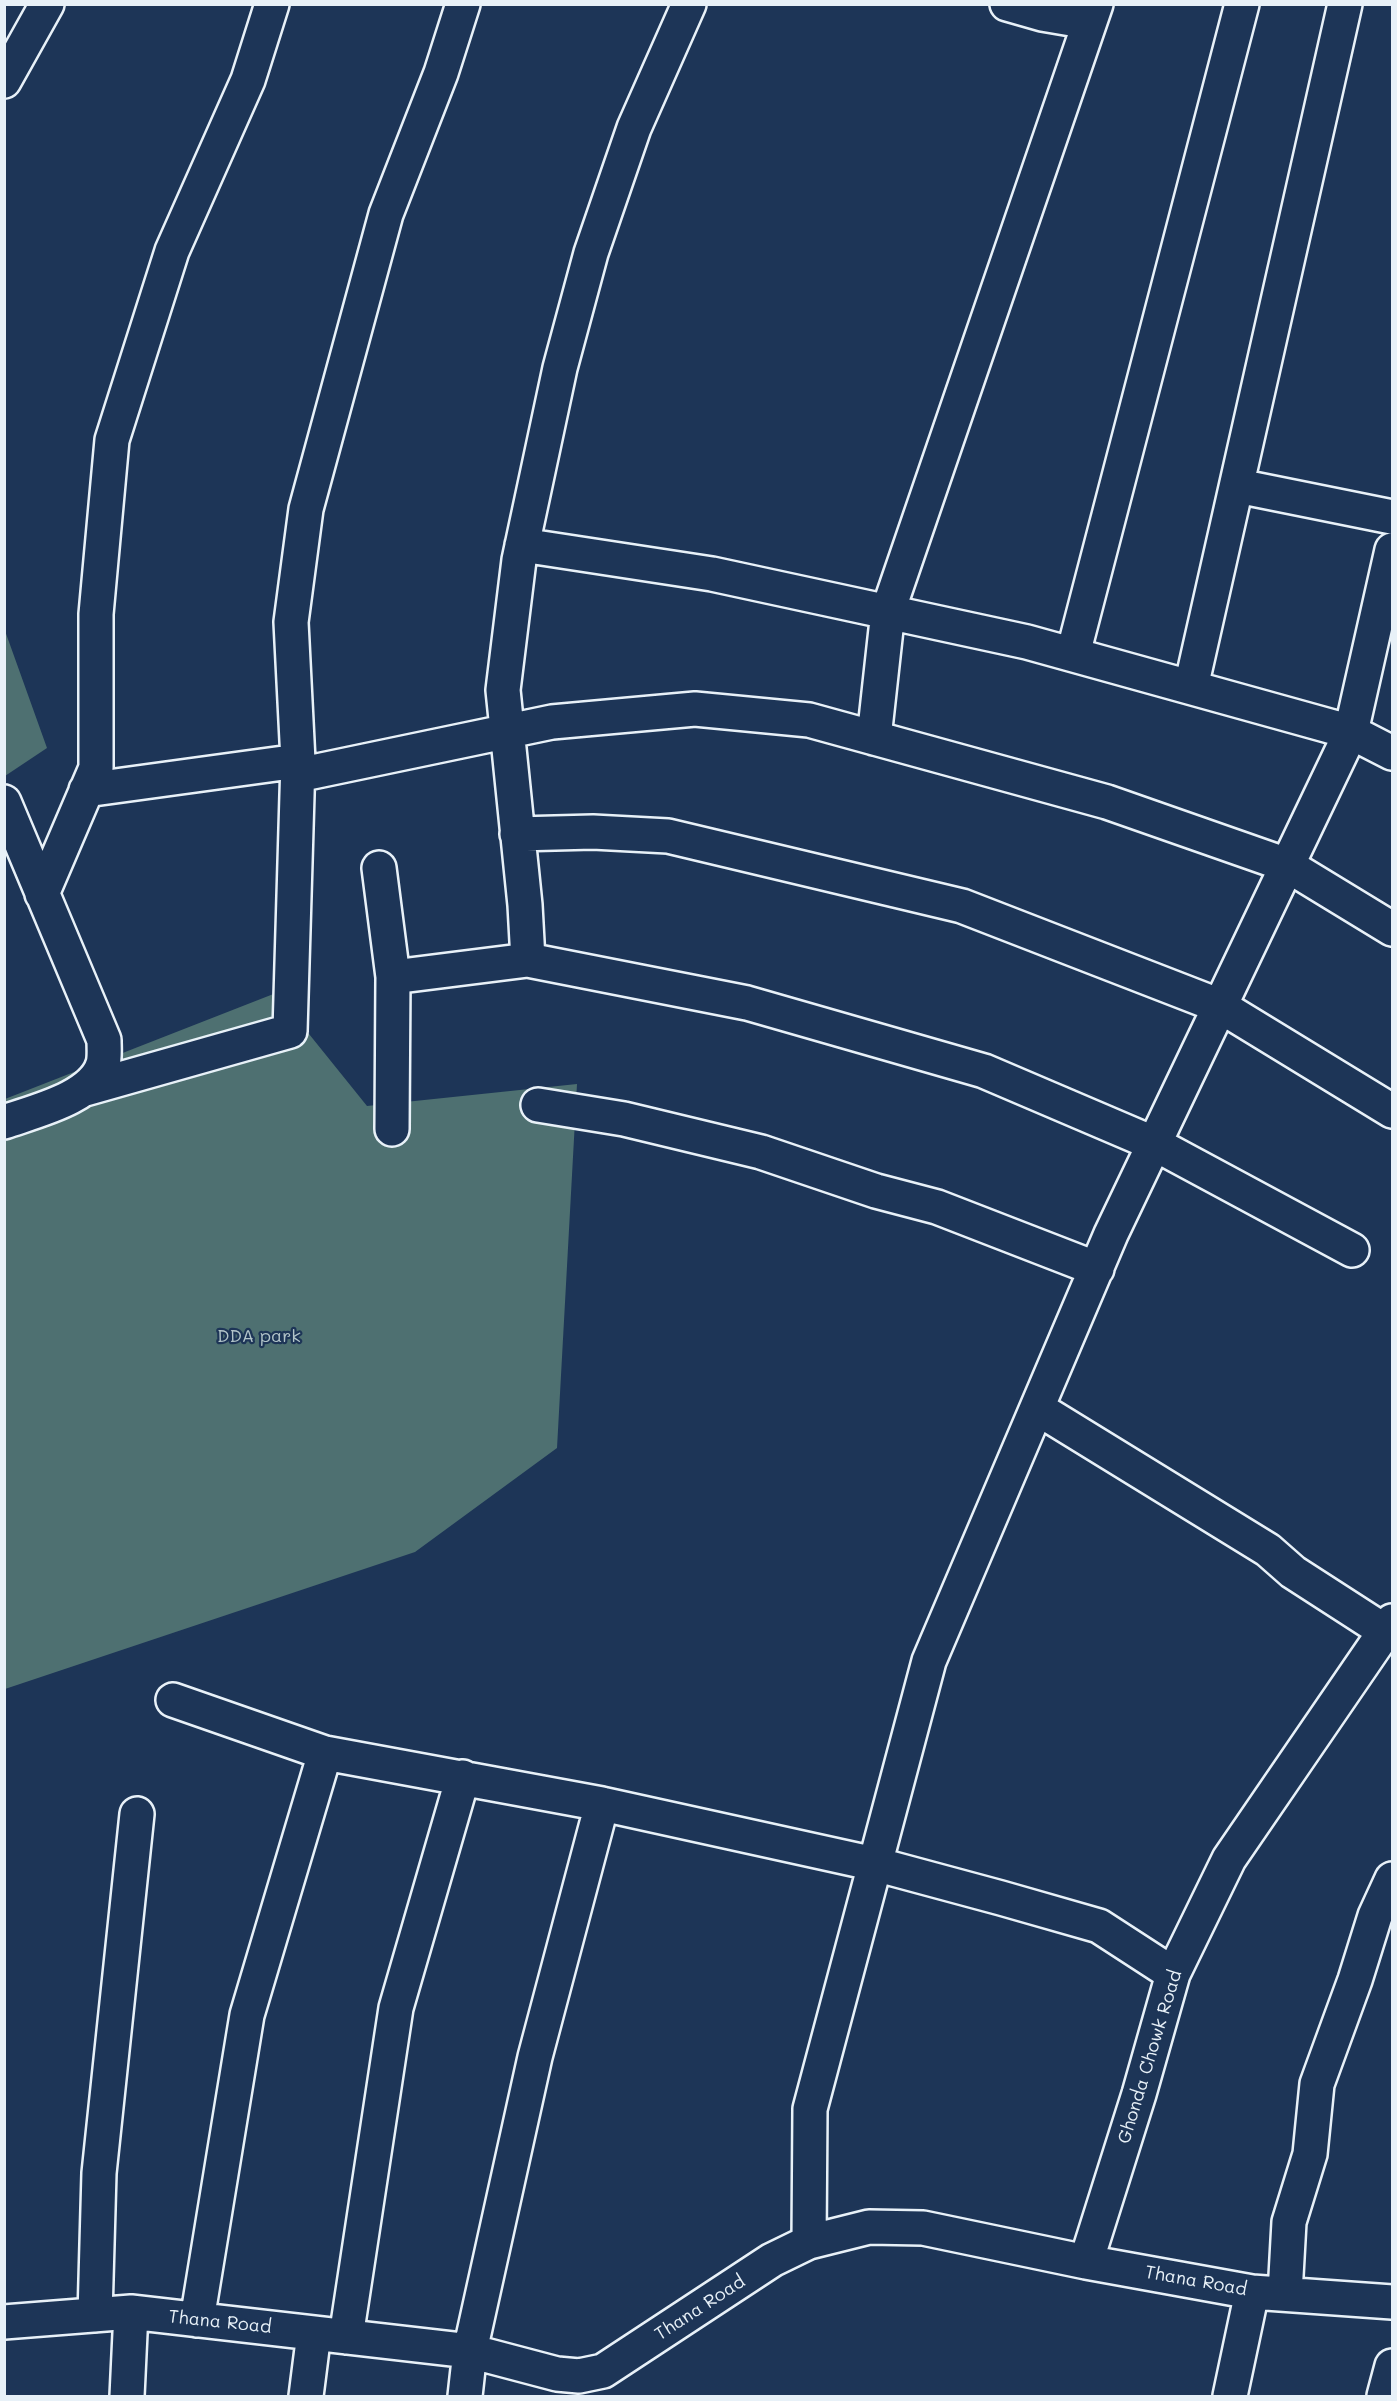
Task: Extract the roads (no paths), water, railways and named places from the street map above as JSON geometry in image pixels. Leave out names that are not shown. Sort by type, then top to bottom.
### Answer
[{"type":"street","points":[[4,81],[47,4]]},
{"type":"street","points":[[42,894],[96,768],[96,614],[112,440],[172,251],[248,80],[272,4]]},
{"type":"street","points":[[4,1122],[66,1099],[85,1089],[290,1031],[298,768],[291,622],[306,508],[386,214],[441,73],[463,4]]},
{"type":"street","points":[[528,960],[525,905],[503,690],[522,545],[560,368],[591,253],[634,128],[689,4]]},
{"type":"street","points":[[874,738],[888,611],[1092,14],[1042,14],[1007,4]]},
{"type":"street","points":[[1073,654],[1242,4]]},
{"type":"street","points":[[1191,687],[1345,4]]},
{"type":"street","points":[[1238,486],[1392,517]]},
{"type":"street","points":[[522,545],[712,574],[1027,642],[1351,732],[1392,753]]},
{"type":"street","points":[[809,2242],[810,2109],[929,1661],[1097,1269],[1351,732],[1392,550]]},
{"type":"street","points":[[86,790],[298,768],[507,733],[552,722],[695,709],[809,720],[1107,802],[1287,865],[1392,929]]},
{"type":"street","points":[[4,802],[104,1040],[104,1062],[96,1079],[85,1089]]},
{"type":"street","points":[[518,834],[593,832],[668,836],[962,906],[1220,1006],[1392,1111]]},
{"type":"street","points":[[379,868],[393,977],[392,1129]]},
{"type":"street","points":[[393,977],[528,960],[747,1003],[984,1071],[1155,1144],[1352,1250]]},
{"type":"street","points":[[538,1105],[624,1119],[760,1152],[876,1191],[937,1207],[1097,1269]]},
{"type":"street","points":[[1037,1408],[1268,1550],[1293,1572],[1389,1626]]},
{"type":"street","name":"Ghonda Chowk Road","points":[[1086,2262],[1139,2094],[1173,1974],[1229,1859],[1389,1626]]},
{"type":"street","points":[[173,1700],[326,1753],[602,1804],[875,1864],[1099,1926],[1173,1974]]},
{"type":"street","points":[[198,2320],[247,2015],[326,1753]]},
{"type":"street","points":[[346,2337],[396,2008],[463,1777]]},
{"type":"street","points":[[465,2397],[470,2351],[535,2057],[602,1804]]},
{"type":"street","points":[[96,2315],[99,2173],[136,1814]]},
{"type":"street","points":[[1285,2294],[1289,2222],[1311,2154],[1317,2084],[1355,1980],[1375,1916],[1392,1879]]},
{"type":"street","name":"Thana Road","points":[[4,2322],[131,2312],[470,2351],[557,2374],[579,2376],[603,2372],[772,2260],[809,2242],[868,2227],[899,2226],[923,2228],[1086,2262],[1252,2292],[1392,2302]]},
{"type":"street","points":[[1230,2397],[1252,2292]]},
{"type":"street","points":[[127,2397],[131,2312]]},
{"type":"street","points":[[306,2397],[314,2333]]},
{"type":"street","points":[[1384,2397],[1392,2366]]},
{"type":"park label","name":"DDA park","points":[[259,1336]]}]
